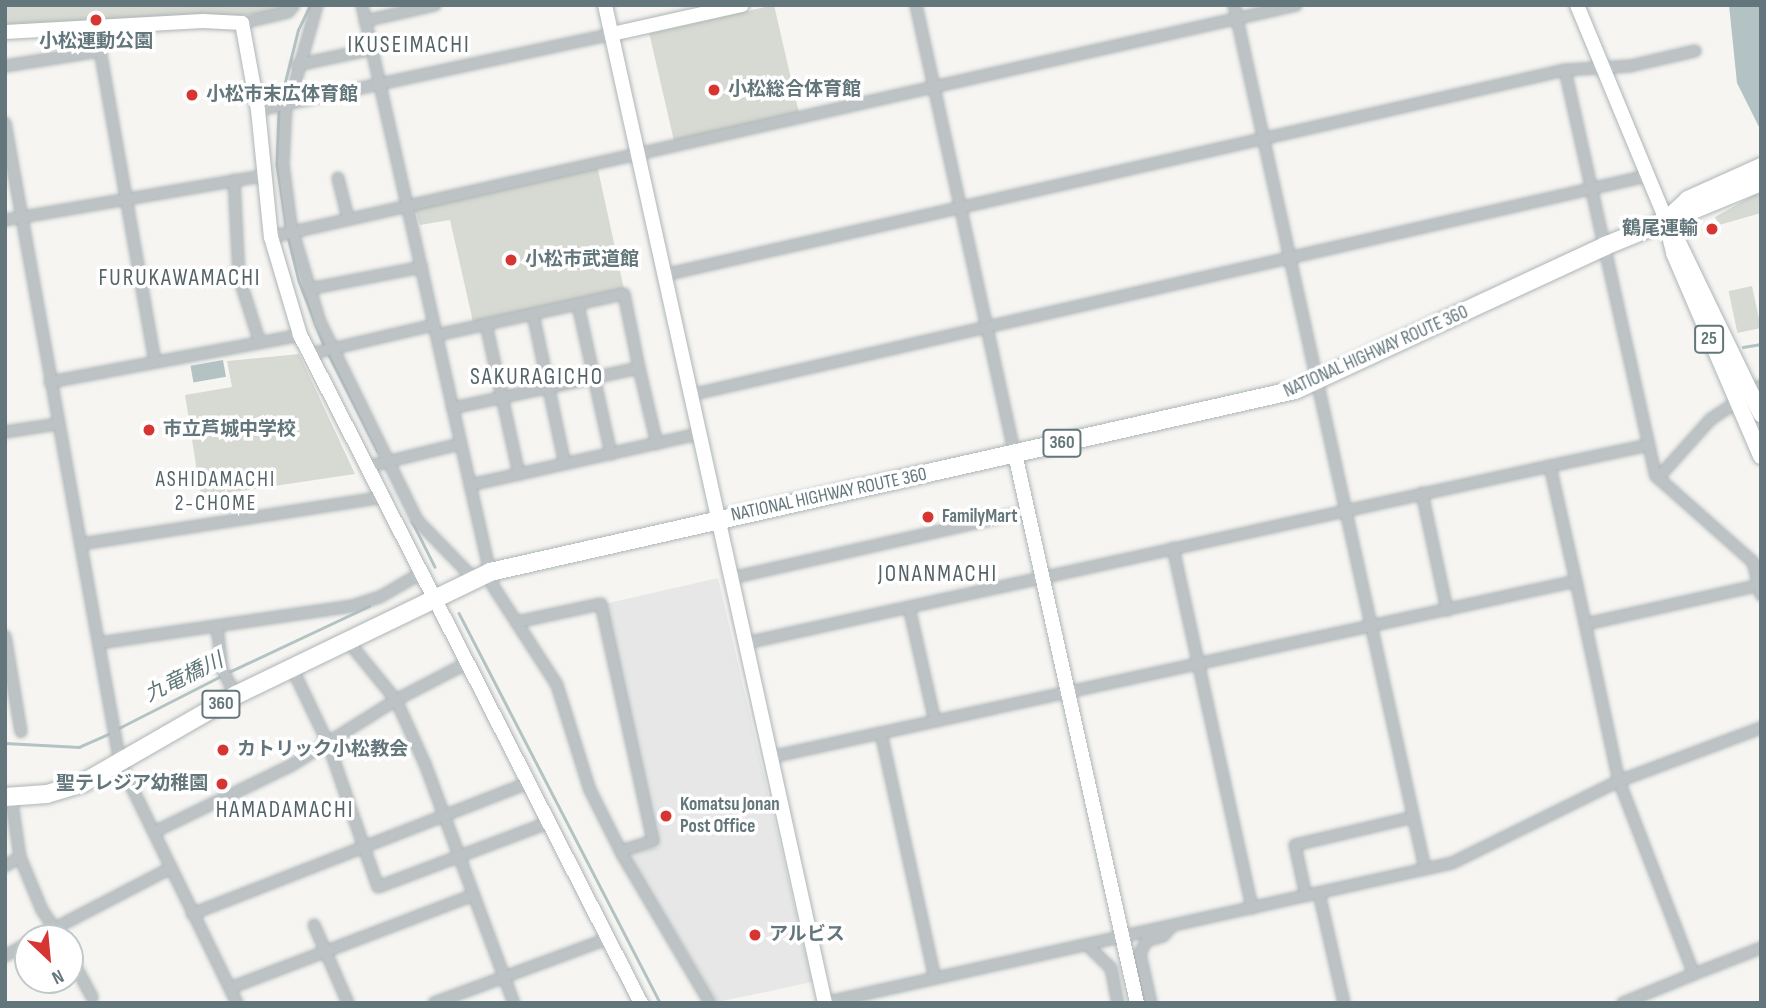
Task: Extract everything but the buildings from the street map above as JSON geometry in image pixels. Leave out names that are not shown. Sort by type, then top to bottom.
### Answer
[{"type":"highway","name":"NATIONAL HIGHWAY ROUTE 360","points":[[8,797],[71,788],[120,763],[232,688],[292,668],[434,595],[482,575],[718,519],[1271,397],[1317,382],[1605,246],[1666,220],[1695,213],[1754,177]]},
{"type":"main road","name":"25","points":[[1666,220],[1684,247],[1756,390],[1761,414]]},
{"type":"main road","name":"25","points":[[1666,220],[1674,253],[1761,456]]},
{"type":"street","points":[[5,32],[203,20],[242,23],[288,12],[294,5]]},
{"type":"street","points":[[317,5],[297,65],[274,157],[262,176],[271,237],[300,335],[386,496],[467,663],[641,1003]]},
{"type":"street","points":[[362,5],[470,485],[482,575]]},
{"type":"street","points":[[365,21],[435,5]]},
{"type":"street","points":[[605,5],[825,1003],[1452,863],[1619,781],[1761,728]]},
{"type":"street","points":[[258,110],[380,87],[742,5]]},
{"type":"street","points":[[916,5],[1137,1003]]},
{"type":"street","points":[[1234,5],[1425,869]]},
{"type":"street","points":[[271,237],[406,204],[1296,5]]},
{"type":"street","points":[[1577,5],[1666,220]]},
{"type":"street","points":[[242,23],[258,110],[274,157],[309,289],[333,348],[391,461],[417,520],[493,586],[558,685],[571,741],[621,851],[710,1003]]},
{"type":"street","points":[[96,27],[155,362]]},
{"type":"street","points":[[297,65],[372,49]]},
{"type":"street","points":[[5,66],[100,51]]},
{"type":"street","points":[[664,275],[961,205],[1265,140],[1566,70],[1601,65],[1630,66],[1695,51]]},
{"type":"street","points":[[1566,70],[1658,478],[1753,562],[1759,589],[1586,624]]},
{"type":"street","points":[[5,123],[120,763],[237,1003]]},
{"type":"street","points":[[5,220],[262,176]]},
{"type":"street","points":[[690,394],[1592,192],[1647,176]]},
{"type":"street","points":[[338,178],[348,218]]},
{"type":"street","points":[[234,180],[239,277],[260,342]]},
{"type":"street","points":[[309,289],[422,267]]},
{"type":"street","points":[[310,354],[436,330],[486,324],[624,294],[657,444]]},
{"type":"street","points":[[578,305],[611,454]]},
{"type":"street","points":[[533,314],[565,464]]},
{"type":"street","points":[[486,324],[519,474]]},
{"type":"street","points":[[50,382],[300,335]]},
{"type":"street","points":[[452,408],[639,368]]},
{"type":"street","points":[[1658,478],[1711,419],[1756,390]]},
{"type":"street","points":[[5,432],[58,424]]},
{"type":"street","points":[[470,485],[698,434]]},
{"type":"street","points":[[370,466],[460,444]]},
{"type":"street","points":[[746,643],[1345,509],[1649,445]]},
{"type":"street","points":[[1550,466],[1619,781],[1694,974]]},
{"type":"street","points":[[1422,493],[1447,610]]},
{"type":"street","points":[[81,544],[386,496]]},
{"type":"street","points":[[732,578],[1028,511]]},
{"type":"street","points":[[1172,548],[1252,908]]},
{"type":"street","points":[[99,643],[352,606],[380,597],[423,572]]},
{"type":"street","points":[[771,757],[1576,581]]},
{"type":"street","points":[[517,622],[601,604],[653,841],[621,851]]},
{"type":"street","points":[[909,607],[935,721]]},
{"type":"street","points":[[216,626],[222,670],[232,688]]},
{"type":"street","points":[[5,636],[21,732]]},
{"type":"street","points":[[347,640],[396,700],[514,1003]]},
{"type":"street","points":[[154,832],[267,778],[396,700],[467,663]]},
{"type":"street","points":[[292,668],[328,743],[378,887],[550,822]]},
{"type":"street","points":[[881,733],[935,978]]},
{"type":"street","points":[[192,914],[365,849],[530,782]]},
{"type":"street","points":[[8,797],[20,857],[42,910],[53,924]]},
{"type":"street","points":[[1306,896],[1295,845],[1413,817]]},
{"type":"street","points":[[5,866],[20,857]]},
{"type":"street","points":[[61,924],[170,868]]},
{"type":"street","points":[[1319,893],[1344,1003]]},
{"type":"street","points":[[230,988],[473,895]]},
{"type":"street","points":[[314,925],[348,1003]]},
{"type":"street","points":[[1150,1003],[1140,954],[1146,941],[1163,936],[1172,926]]},
{"type":"street","points":[[434,1003],[607,939]]},
{"type":"street","points":[[1087,945],[1111,968],[1118,1003]]},
{"type":"street","points":[[1623,1003],[1761,948]]},
{"type":"street","points":[[84,982],[92,997]]},
{"type":"shaded area","name":"小松運動公園","points":[[5,5],[285,5],[275,13],[5,32]]},
{"type":"shaded area","points":[[774,5],[799,113],[674,142],[649,34]]},
{"type":"shaded area","points":[[1729,5],[1761,5],[1761,131],[1737,83]]},
{"type":"shaded area","points":[[597,165],[624,289],[473,322],[450,220],[420,225],[415,207]]},
{"type":"shaded area","points":[[1761,191],[1761,213],[1719,225],[1715,217]]},
{"type":"shaded area","points":[[1752,286],[1761,328],[1737,333],[1729,291]]},
{"type":"shaded area","points":[[299,354],[355,474],[201,497],[185,395],[232,387],[227,361]]},
{"type":"shaded area","points":[[223,360],[226,377],[193,382],[191,366]]},
{"type":"shaded area","points":[[718,578],[812,982],[718,1002],[630,859],[633,852],[659,847],[604,604]]},
{"type":"waterway","points":[[280,102],[298,30],[310,5]]},
{"type":"waterway","points":[[279,111],[277,165],[287,228]]},
{"type":"waterway","points":[[288,236],[299,281],[324,345]]},
{"type":"waterway","points":[[1743,347],[1761,344]]},
{"type":"waterway","points":[[329,355],[378,451]]},
{"type":"waterway","points":[[412,521],[435,567]]},
{"type":"waterway","name":"九竜橋川","points":[[229,672],[369,606]]},
{"type":"waterway","points":[[459,613],[660,1003]]},
{"type":"waterway","name":"九竜橋川","points":[[117,729],[223,675]]},
{"type":"waterway","name":"九竜橋川","points":[[5,743],[79,747],[111,733]]},
{"type":"place","name":"小松運動公園","points":[[96,20]]},
{"type":"place","name":"小松総合体育館","points":[[714,90]]},
{"type":"place","name":"小松市末広体育館","points":[[192,95]]},
{"type":"place","name":"鶴尾運輸","points":[[1712,229]]},
{"type":"place","name":"小松市武道館","points":[[511,260]]},
{"type":"place","name":"市立芦城中学校","points":[[149,430]]},
{"type":"place","name":"FamilyMart","points":[[928,517]]},
{"type":"place","name":"カトリック小松教会","points":[[223,750]]},
{"type":"place","name":"聖テレジア幼稚園","points":[[222,784]]},
{"type":"place","name":"Komatsu Jonan Post Office","points":[[666,816]]},
{"type":"place","name":"アルビス","points":[[755,935]]},
{"type":"district","name":"IKUSEIMACHI","points":[[409,45]]},
{"type":"district","name":"FURUKAWAMACHI","points":[[180,278]]},
{"type":"district","name":"SAKURAGICHO","points":[[537,377]]},
{"type":"district","name":"ASHIDAMACHI 2-CHOME","points":[[216,492]]},
{"type":"district","name":"JONANMACHI","points":[[938,574]]},
{"type":"district","name":"HAMADAMACHI","points":[[285,810]]}]
